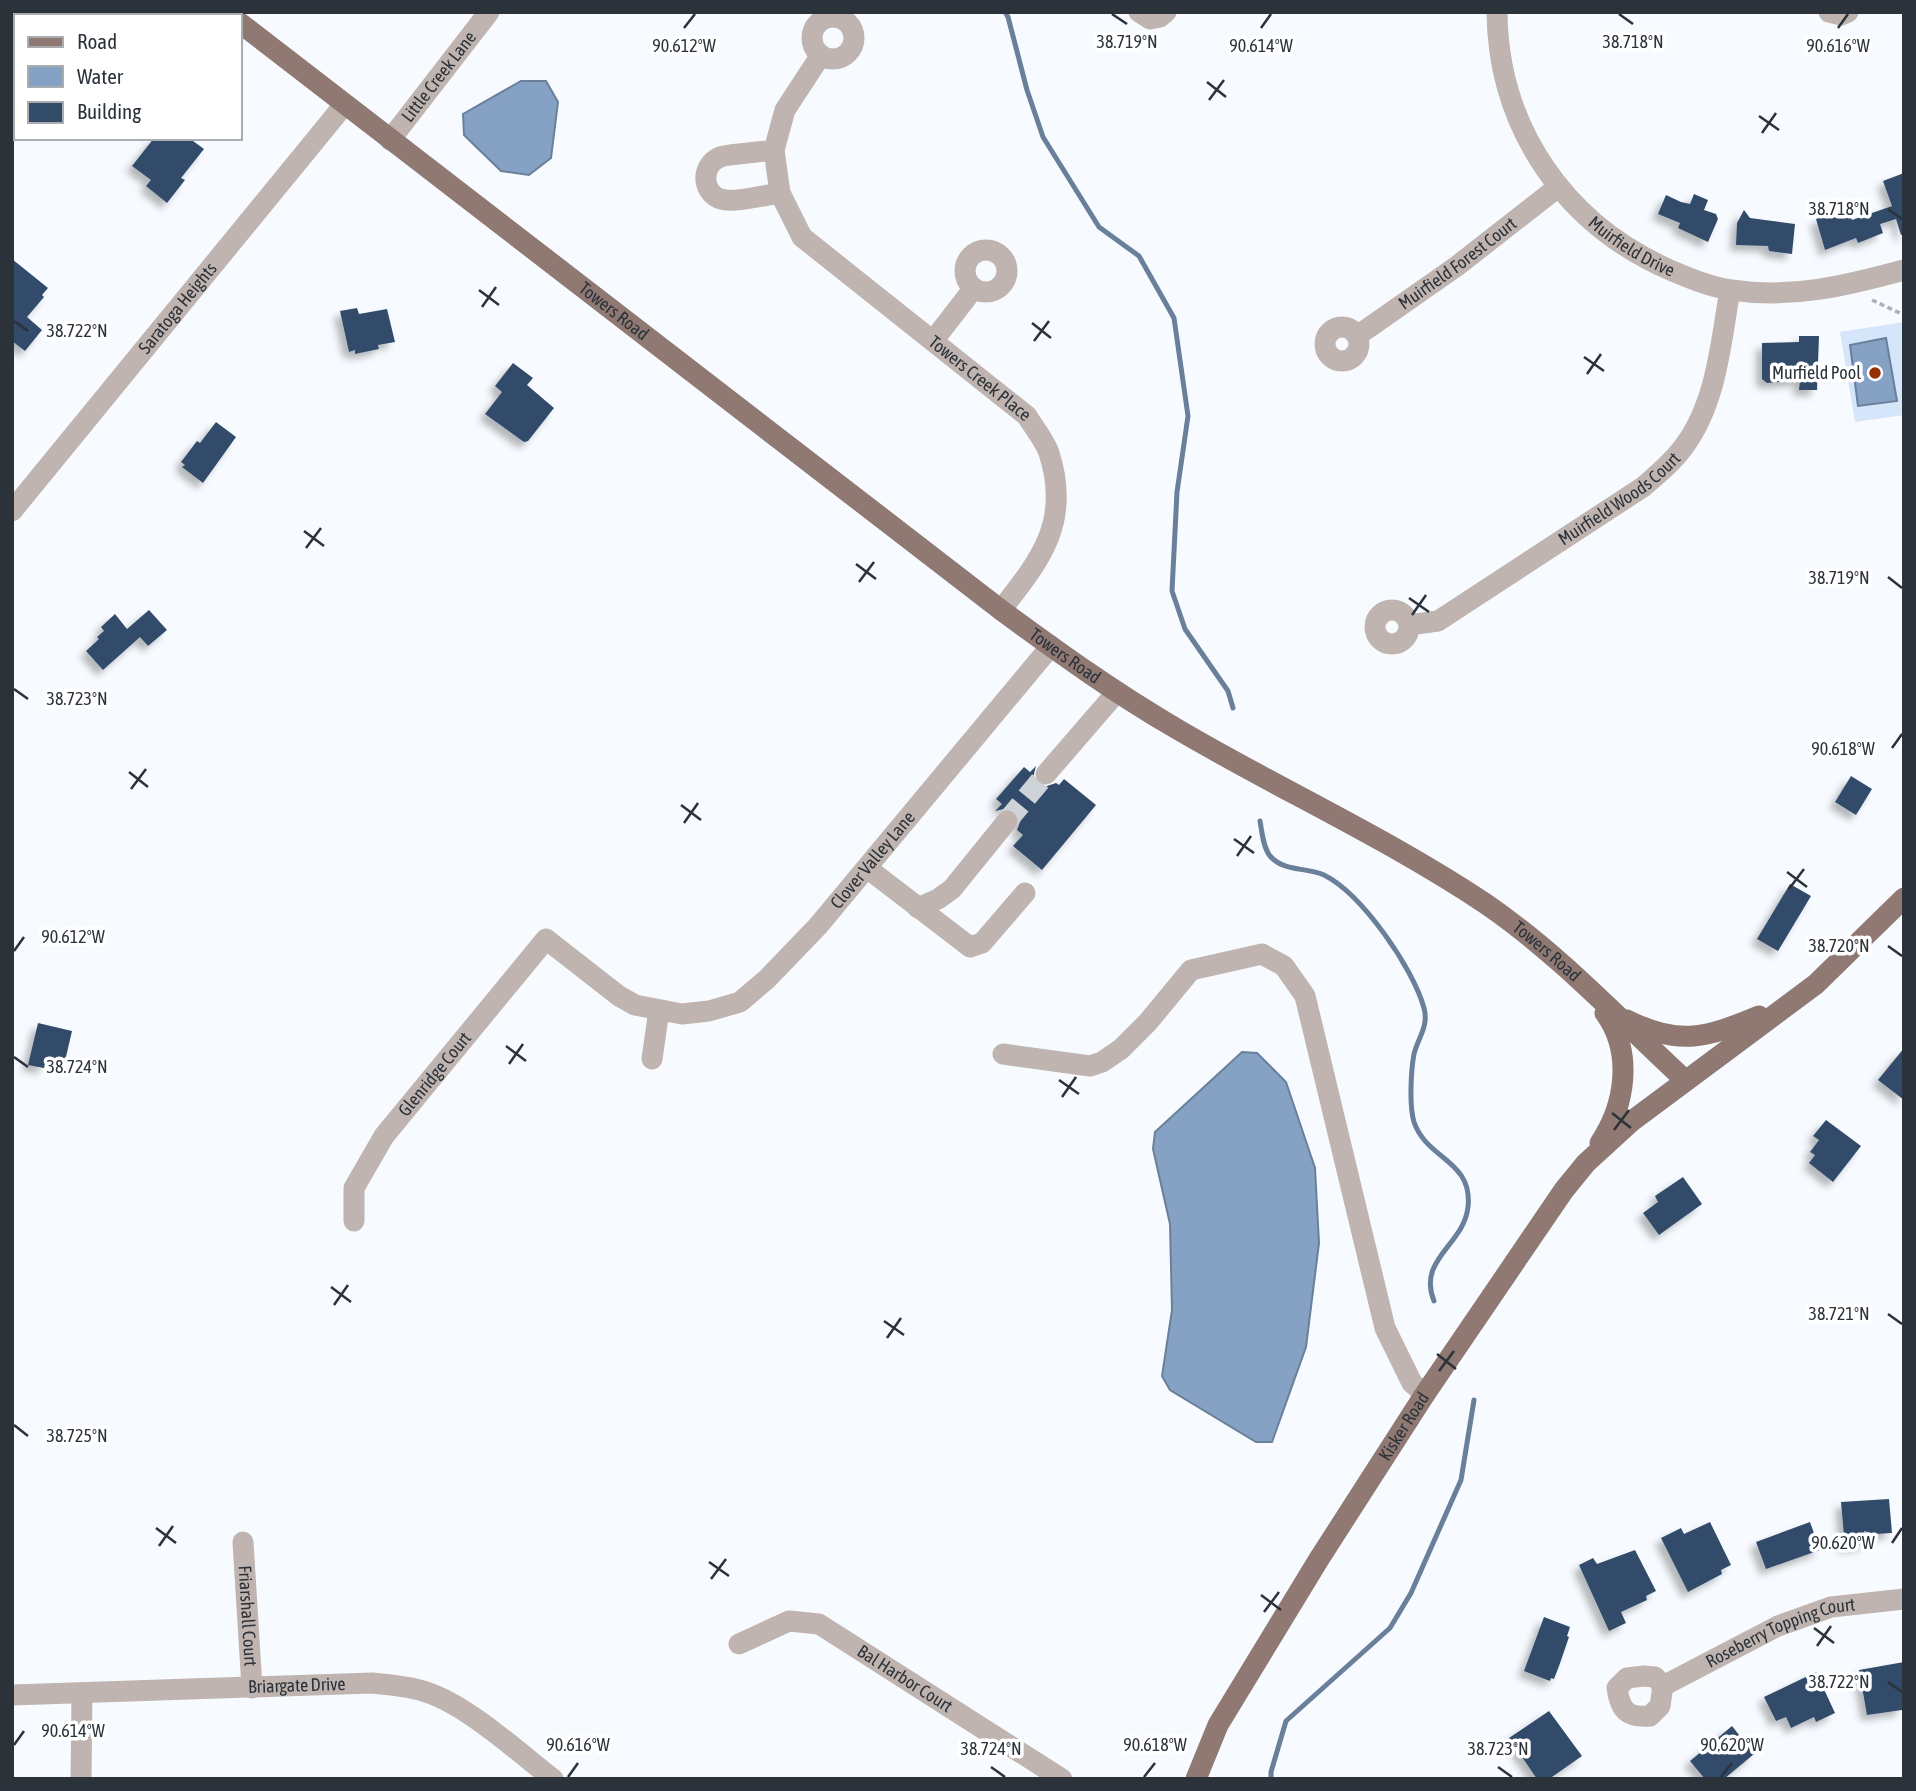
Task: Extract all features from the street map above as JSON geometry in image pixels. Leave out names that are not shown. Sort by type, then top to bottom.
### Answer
[{"type":"main road","name":"Towers Road","points":[[242,25],[1001,610],[1116,693],[1422,863],[1488,905],[1549,952],[1685,1080]]},
{"type":"main road","points":[[1685,1080],[1797,1000],[1904,898]]},
{"type":"main road","points":[[1582,983],[1616,1032],[1623,1058],[1622,1085],[1613,1118],[1606,1134],[1586,1163]]},
{"type":"main road","points":[[1611,1011],[1637,1025],[1667,1035],[1700,1037],[1797,1000]]},
{"type":"main road","name":"Kisker Road","points":[[1196,1779],[1218,1725],[1319,1559],[1425,1394],[1564,1189],[1586,1163],[1632,1121],[1685,1080]]},
{"type":"street","name":"Little Creek Lane","points":[[390,140],[489,12]]},
{"type":"street","points":[[1139,12],[1150,19],[1160,18],[1166,12]]},
{"type":"street","name":"Muirfield Drive","points":[[1497,12],[1503,76],[1542,165],[1575,208],[1621,244],[1649,261],[1687,278],[1730,290],[1783,293],[1821,291],[1904,271]]},
{"type":"street","points":[[1829,12],[1841,15],[1849,12]]},
{"type":"street","name":"Towers Creek Place","points":[[821,55],[785,110],[774,150],[780,193],[802,237],[1027,416],[1049,451],[1057,491],[1053,530],[1036,565],[1001,610]]},
{"type":"street","name":"Saratoga Heights","points":[[12,511],[344,105]]},
{"type":"street","points":[[774,150],[720,158],[707,169],[705,180],[709,192],[720,200],[730,201],[780,193]]},
{"type":"street","name":"Muirfield Forest Court","points":[[1356,336],[1457,266],[1558,187]]},
{"type":"street","points":[[933,341],[974,288]]},
{"type":"street","name":"Muirfield Woods Court","points":[[1409,625],[1438,621],[1643,487],[1665,467],[1686,444],[1707,402],[1730,290]]},
{"type":"street","name":"Clover Valley Lane","points":[[546,939],[619,996],[635,1005],[682,1014],[709,1011],[740,1002],[767,979],[818,926],[1051,646]]},
{"type":"street","points":[[1046,774],[1116,693]]},
{"type":"street","points":[[918,908],[952,889],[1007,821]]},
{"type":"street","points":[[867,868],[970,947],[982,943],[1025,893]]},
{"type":"street","name":"Glenridge Court","points":[[354,1221],[354,1188],[384,1136],[546,939]]},
{"type":"street","points":[[1003,1054],[1090,1066],[1102,1062],[1121,1049],[1149,1022],[1191,970],[1262,954],[1284,966],[1306,996],[1385,1328],[1412,1383],[1425,1394]]},
{"type":"street","points":[[652,1059],[659,1010]]},
{"type":"street","name":"Friarshall Court","points":[[243,1542],[252,1688]]},
{"type":"street","name":"Roseberry Topping Court","points":[[1663,1686],[1778,1626],[1831,1607],[1904,1599]]},
{"type":"street","name":"Bal Harbor Court","points":[[739,1644],[789,1621],[819,1624],[1062,1779]]},
{"type":"street","name":"Briargate Drive","points":[[12,1695],[372,1683],[426,1692],[440,1698],[485,1726],[553,1779]]},
{"type":"street","points":[[80,1779],[82,1693]]},
{"type":"path","points":[[1872,300],[1904,315]]},
{"type":"shaded area","name":"Murfield Pool","points":[[1904,322],[1904,415],[1855,422],[1840,332]]},
{"type":"water","points":[[521,81],[546,81],[558,102],[551,158],[529,175],[501,171],[464,135],[463,114]]},
{"type":"water","points":[[1886,338],[1897,401],[1858,406],[1850,345]]},
{"type":"water","points":[[1242,1052],[1257,1053],[1286,1082],[1315,1168],[1319,1243],[1306,1347],[1272,1442],[1256,1442],[1170,1390],[1162,1376],[1172,1310],[1170,1224],[1153,1149],[1155,1132]]},
{"type":"building","points":[[152,140],[192,140],[204,149],[181,178],[185,180],[167,203],[146,186],[151,180],[132,166]]},
{"type":"building","points":[[1904,173],[1904,235],[1901,235],[1896,219],[1880,224],[1883,233],[1858,243],[1856,238],[1825,250],[1816,219],[1848,210],[1852,220],[1892,206],[1883,181]]},
{"type":"building","points":[[1694,194],[1708,200],[1704,210],[1716,214],[1718,219],[1708,242],[1678,228],[1680,223],[1658,214],[1666,195],[1690,204]]},
{"type":"building","points":[[1744,210],[1750,218],[1795,224],[1792,254],[1769,251],[1768,246],[1736,245],[1737,223]]},
{"type":"building","points":[[12,259],[48,288],[27,317],[42,330],[25,351],[12,341]]},
{"type":"building","points":[[357,308],[359,314],[387,309],[395,342],[378,345],[379,349],[355,354],[355,350],[349,352],[340,311]]},
{"type":"building","points":[[1799,336],[1819,336],[1817,390],[1799,390],[1800,380],[1767,383],[1762,379],[1762,343],[1799,342]]},
{"type":"building","points":[[513,363],[533,378],[527,385],[554,408],[528,441],[524,442],[485,414],[502,392],[495,386]]},
{"type":"building","points":[[216,422],[236,437],[203,483],[182,467],[185,465],[181,462]]},
{"type":"building","points":[[149,610],[167,630],[148,646],[140,637],[103,670],[86,651],[104,631],[101,627],[115,614],[127,629]]},
{"type":"building","points":[[1036,766],[1033,778],[1038,784],[1044,787],[1056,783],[1059,785],[1064,779],[1096,805],[1042,870],[1013,846],[1023,835],[1017,830],[1020,822],[1016,811],[1008,808],[995,811],[1002,804],[996,799],[1024,767],[1030,772]]},
{"type":"building","points":[[1851,776],[1872,789],[1856,815],[1835,802]]},
{"type":"building","points":[[1790,884],[1811,896],[1778,951],[1757,939]]},
{"type":"building","points":[[38,1023],[72,1031],[65,1061],[46,1057],[44,1068],[28,1065]]},
{"type":"building","points":[[1904,1048],[1904,1100],[1878,1080]]},
{"type":"building","points":[[1826,1120],[1861,1146],[1833,1182],[1809,1163],[1815,1155],[1810,1152],[1819,1140],[1813,1136]]},
{"type":"building","points":[[1683,1177],[1702,1204],[1659,1235],[1643,1213],[1658,1202],[1655,1196]]},
{"type":"building","points":[[1889,1499],[1892,1533],[1875,1534],[1864,1531],[1865,1545],[1845,1547],[1841,1502]]},
{"type":"building","points":[[1710,1522],[1731,1565],[1721,1570],[1722,1574],[1688,1592],[1661,1538],[1681,1528],[1684,1534]]},
{"type":"building","points":[[1810,1522],[1820,1550],[1766,1569],[1756,1542]]},
{"type":"building","points":[[1635,1550],[1656,1591],[1646,1596],[1647,1600],[1621,1612],[1626,1623],[1609,1631],[1579,1565],[1593,1558],[1597,1564]]},
{"type":"building","points":[[1544,1617],[1570,1627],[1559,1666],[1554,1679],[1551,1678],[1550,1681],[1524,1671]]},
{"type":"building","points":[[1904,1662],[1902,1710],[1867,1715],[1859,1670]]},
{"type":"building","points":[[1816,1672],[1835,1713],[1816,1722],[1814,1717],[1791,1728],[1786,1717],[1776,1721],[1764,1697]]},
{"type":"building","points":[[1549,1711],[1582,1756],[1549,1779],[1537,1779],[1509,1738]]},
{"type":"building","points":[[1732,1726],[1754,1754],[1724,1779],[1705,1779],[1690,1761]]},
{"type":"waterway","points":[[1005,12],[1043,137],[1099,227],[1139,256],[1174,318],[1188,416],[1177,492],[1172,591],[1185,629],[1228,691],[1233,708]]},
{"type":"waterway","points":[[1260,821],[1270,856],[1282,865],[1324,875],[1354,898],[1369,915],[1398,953],[1424,1008],[1425,1021],[1414,1054],[1411,1078],[1412,1115],[1420,1135],[1457,1169],[1468,1191],[1465,1220],[1436,1263],[1432,1274],[1430,1286],[1434,1301]]},
{"type":"waterway","points":[[1271,1779],[1286,1721],[1390,1628],[1411,1593],[1461,1480],[1474,1400]]},
{"type":"tunnel","points":[[1007,821],[1046,774]]},
{"type":"place","name":"Murfield Pool","points":[[1875,373]]}]
